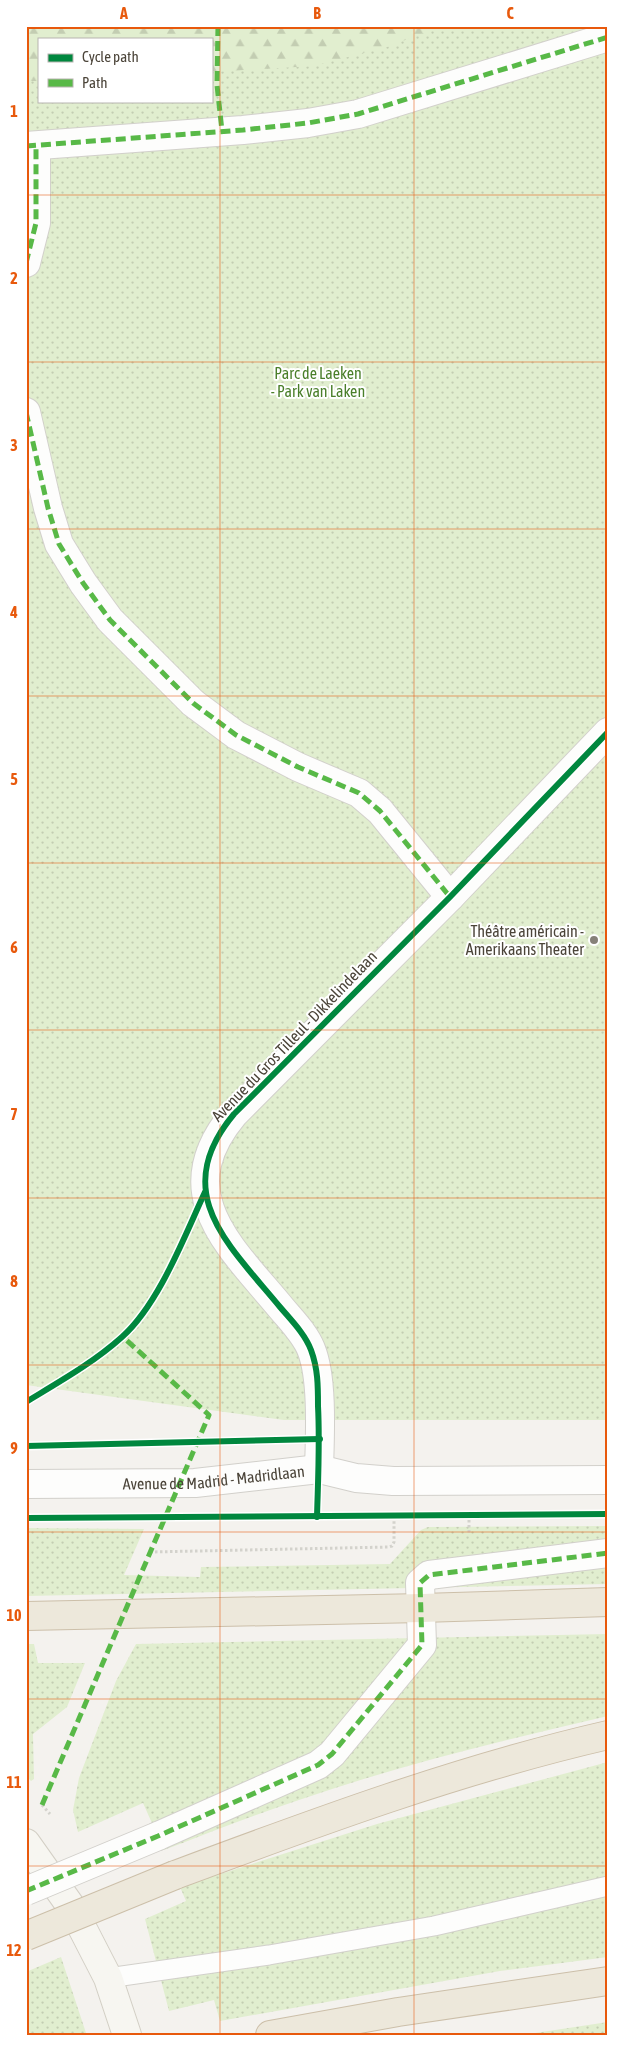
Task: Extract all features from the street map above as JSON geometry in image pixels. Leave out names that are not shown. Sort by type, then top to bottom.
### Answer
[{"type":"highway","points":[[26,1616],[422,1608],[608,1602]]},
{"type":"highway","points":[[26,1936],[175,1875],[308,1825],[441,1782],[608,1735]]},
{"type":"highway","points":[[270,2035],[398,2012],[608,1981]]},
{"type":"main road","points":[[26,1843],[72,1908],[108,1978],[126,2035]]},
{"type":"street","points":[[26,263],[36,223],[31,146],[243,130],[308,123],[358,114],[608,37]]},
{"type":"street","points":[[26,412],[48,508],[59,544],[83,583],[110,620],[186,696],[228,730],[298,768],[359,793],[380,811],[450,897]]},
{"type":"street","name":"Avenue du Gros Tilleul - Dikkelindelaan","points":[[319,1469],[318,1372],[310,1348],[296,1326],[219,1231],[210,1212],[205,1192],[206,1170],[211,1150],[220,1131],[234,1114],[450,897],[608,732]]},
{"type":"street","name":"Avenue de Madrid - Madridlaan","points":[[26,1484],[195,1483],[319,1469],[356,1478],[386,1481],[608,1480]]},
{"type":"street","points":[[26,1891],[158,1836],[318,1765],[332,1754],[422,1645],[420,1583],[429,1575],[608,1553]]},
{"type":"lane","points":[[108,1978],[269,1954],[434,1926],[608,1886]]},
{"type":"path","points":[[459,1514],[479,1514]]},
{"type":"path","points":[[384,1515],[403,1515]]},
{"type":"path","points":[[150,1552],[389,1547],[394,1542],[394,1515]]},
{"type":"green space","name":"Parc de Laeken - Park van Laken","points":[[26,26],[608,26],[608,1420],[284,1420],[26,1385]]},
{"type":"green space","points":[[26,26],[442,26],[387,47],[313,66],[212,72],[212,38],[38,38],[38,81],[26,81]]},
{"type":"green space","points":[[608,1526],[608,1584],[26,1596],[26,1528],[144,1529],[124,1575],[200,1577],[201,1567],[390,1564],[421,1530],[428,1527]]},
{"type":"green space","points":[[608,1634],[608,1716],[491,1744],[375,1775],[248,1818],[164,1850],[143,1803],[78,1832],[73,1810],[79,1778],[116,1681],[136,1644]]},
{"type":"green space","points":[[26,1644],[34,1644],[38,1663],[85,1663],[67,1707],[33,1734],[34,1779],[31,1781],[26,1776]]},
{"type":"green space","points":[[608,1762],[608,1957],[500,1971],[220,2021],[214,2000],[169,2011],[145,1919],[186,1901],[180,1887],[377,1824]]},
{"type":"green space","points":[[61,1957],[86,2033],[26,2035],[26,1972]]},
{"type":"green space","points":[[608,2022],[608,2035],[522,2035]]},
{"type":"marked path","points":[[218,26],[217,85],[222,131]]},
{"type":"marked path","points":[[26,146],[243,130],[308,123],[358,114],[608,37]]},
{"type":"marked path","points":[[26,263],[36,223],[36,146]]},
{"type":"marked path","points":[[26,412],[48,508],[59,544],[83,583],[110,620],[193,703],[236,735],[298,767],[359,793],[380,811],[450,897]]},
{"type":"marked path","points":[[42,1805],[209,1415],[123,1337]]},
{"type":"marked path","points":[[26,1891],[158,1836],[318,1765],[332,1754],[422,1645],[420,1583],[429,1575],[608,1553]]},
{"type":"cycle path","points":[[317,1517],[319,1420],[315,1364],[308,1344],[301,1333],[242,1262],[226,1240],[213,1217],[206,1193],[206,1169],[215,1142],[234,1114],[450,897],[608,732]]},
{"type":"cycle path","points":[[26,1402],[76,1372],[122,1337],[135,1323],[148,1307],[170,1269],[205,1192]]},
{"type":"cycle path","points":[[26,1446],[320,1439]]},
{"type":"cycle path","points":[[26,1518],[608,1514]]},
{"type":"place","name":"Théâtre américain - Amerikaans Theater","points":[[594,940]]}]
